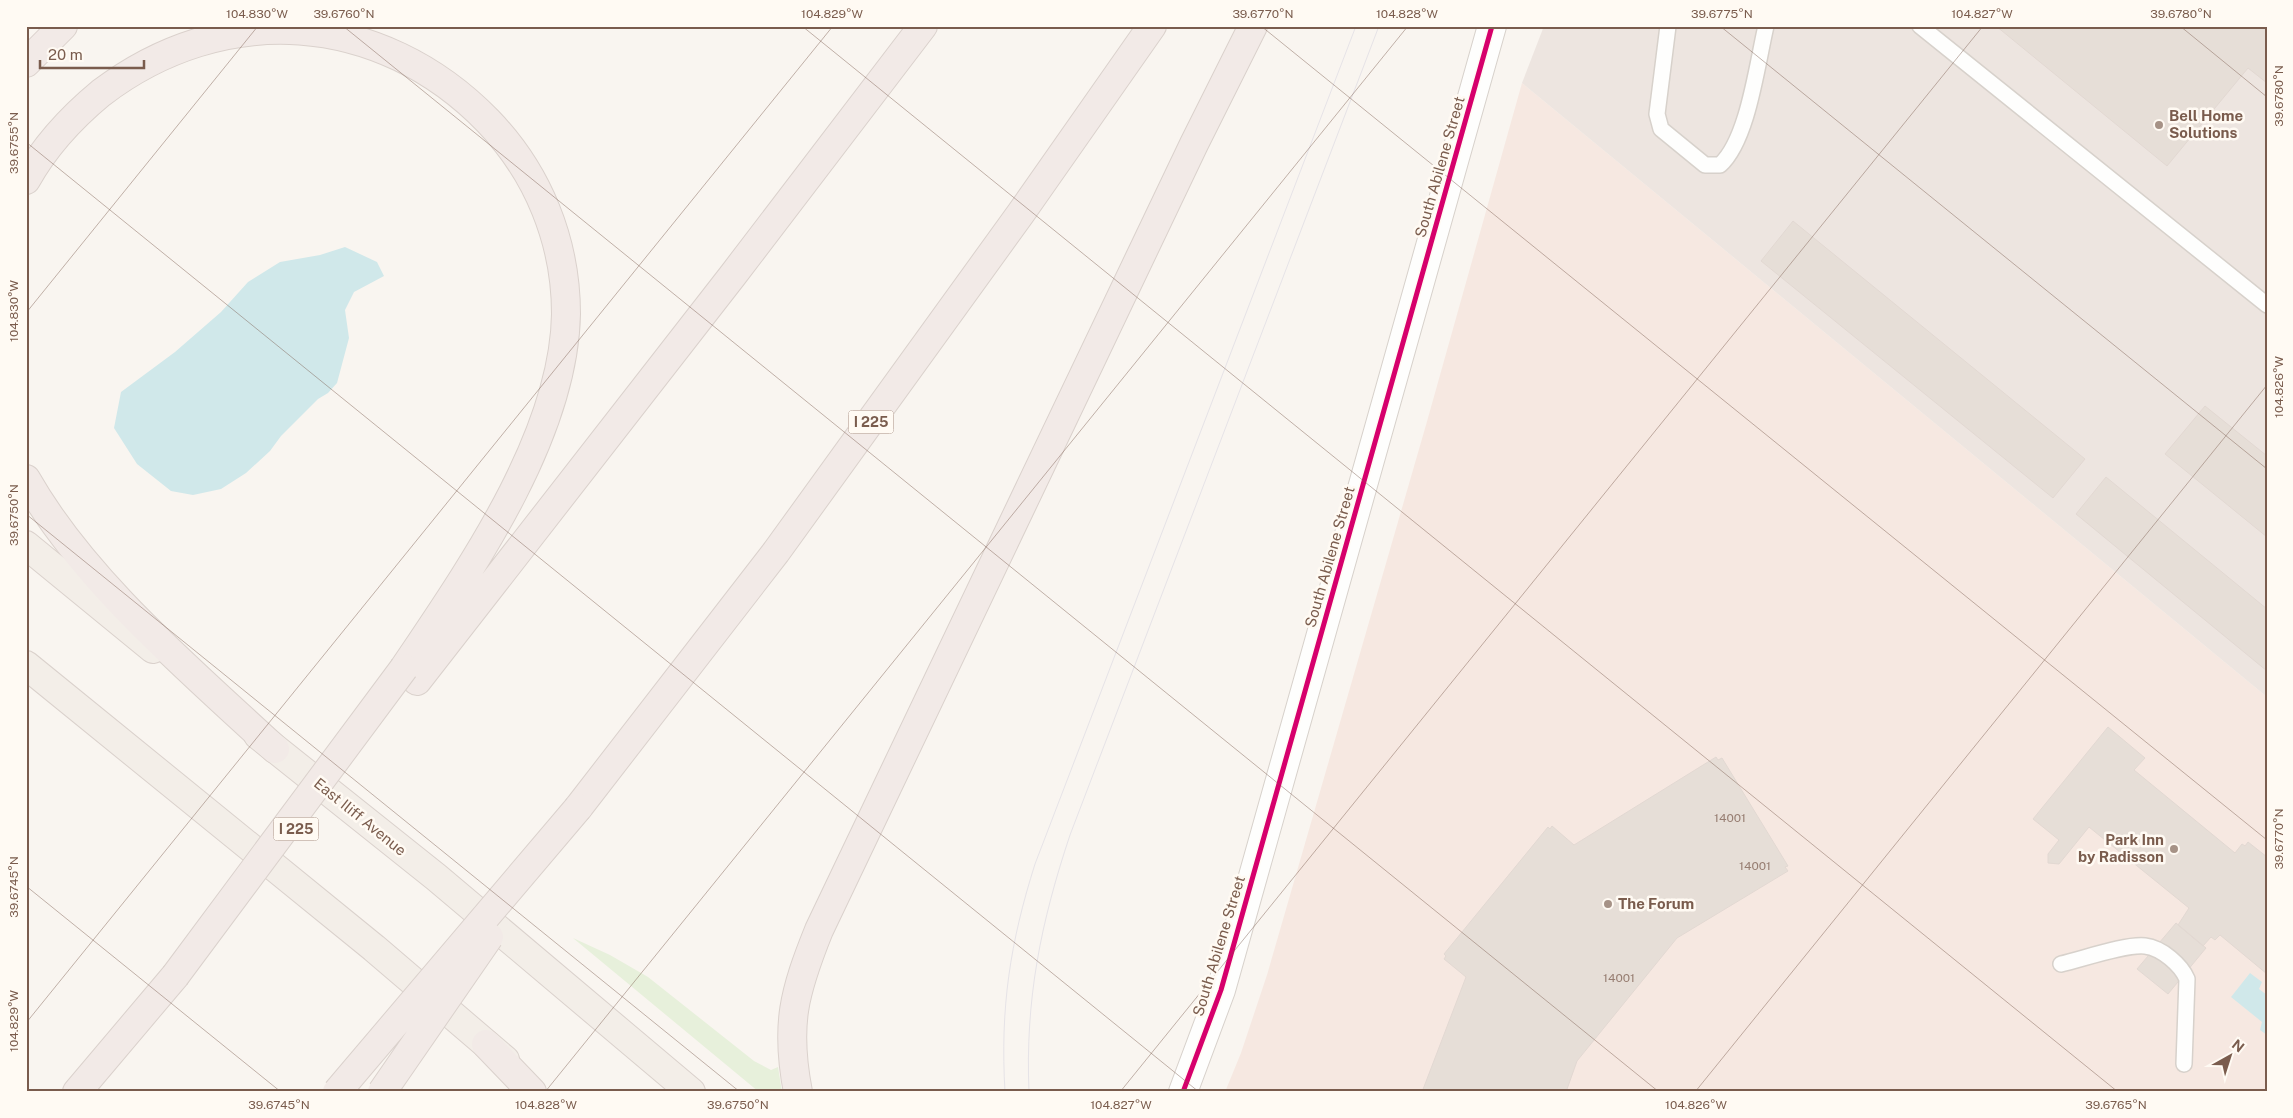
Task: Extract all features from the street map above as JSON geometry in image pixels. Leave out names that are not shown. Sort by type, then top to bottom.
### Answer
[{"type":"highway","points":[[26,62],[63,26]]},
{"type":"highway","name":"I 225","points":[[77,1092],[175,976],[410,675],[733,275],[923,26]]},
{"type":"highway","name":"I 225","points":[[336,1092],[578,808],[781,544],[1021,214],[1152,26]]},
{"type":"highway","points":[[798,1092],[791,1040],[791,1022],[796,997],[819,930],[1194,144],[1253,26]]},
{"type":"highway","points":[[26,180],[46,150],[70,122],[96,97],[134,69],[188,43],[216,34],[275,27],[303,28],[341,34],[372,43],[407,59],[439,77],[470,103],[519,157],[551,220],[558,241],[564,275],[566,315],[554,387],[537,438],[498,521],[449,602],[410,675]]},
{"type":"highway","points":[[26,479],[47,512],[94,570],[145,627],[275,749]]},
{"type":"highway","points":[[382,1092],[578,808]]},
{"type":"highway","points":[[486,1044],[532,1092]]},
{"type":"main road","name":"East Iliff Avenue","points":[[26,545],[275,749],[436,877],[691,1092]]},
{"type":"main road","points":[[26,665],[374,948],[544,1092]]},
{"type":"street","name":"South Abilene Street","points":[[1183,1092],[1221,990],[1492,26]]},
{"type":"lane","points":[[1668,26],[1657,114],[1661,129],[1705,165],[1720,165],[1729,157],[1742,130],[1766,26]]},
{"type":"lane","points":[[1920,26],[2267,305]]},
{"type":"lane","points":[[2061,964],[2130,947],[2146,946],[2170,958],[2184,973],[2187,980],[2184,1064]]},
{"type":"shaded area","points":[[1544,26],[2267,26],[2267,697],[1522,83]]},
{"type":"shaded area","points":[[1522,83],[2267,697],[2267,1092],[1225,1092],[1241,1053],[1267,975],[1426,425]]},
{"type":"green space","points":[[573,938],[610,955],[648,977],[754,1061],[771,1070],[778,1067],[782,1092],[759,1092]]},
{"type":"water","points":[[345,247],[377,262],[384,276],[354,292],[345,310],[349,338],[337,383],[328,393],[318,399],[281,436],[270,451],[246,473],[221,489],[193,495],[171,491],[137,464],[114,428],[121,392],[175,352],[221,312],[248,282],[280,262],[320,255]]},
{"type":"water","points":[[2250,973],[2262,982],[2259,989],[2267,995],[2267,1035],[2260,1030],[2262,1022],[2231,997]]},
{"type":"building","name":"Bell Home Solutions","points":[[1996,26],[2267,26],[2267,83],[2248,68],[2167,166]]},
{"type":"building","points":[[1793,221],[2085,459],[2053,498],[1761,261]]},
{"type":"building","points":[[2205,406],[2267,456],[2267,537],[2165,454]]},
{"type":"building","points":[[2106,477],[2267,609],[2267,671],[2076,514]]},
{"type":"building","name":"Park Inn by Radisson","points":[[2108,727],[2145,758],[2134,770],[2235,853],[2242,844],[2245,846],[2248,842],[2267,857],[2267,974],[2220,935],[2215,940],[2211,937],[2203,946],[2178,925],[2189,908],[2089,827],[2059,864],[2048,863],[2048,854],[2059,840],[2033,819]]},
{"type":"building","name":"The Forum","points":[[1716,757],[1718,760],[1722,758],[1788,866],[1785,867],[1788,871],[1677,938],[1577,1061],[1566,1092],[1422,1092],[1466,977],[1444,959],[1446,956],[1444,954],[1548,827],[1550,829],[1552,826],[1574,845]]},
{"type":"building","points":[[2176,923],[2206,948],[2168,994],[2137,969]]},
{"type":"tram line","points":[[1005,1092],[1004,1032],[1009,976],[1019,921],[1035,864],[1356,26]]},
{"type":"tram line","points":[[1029,1092],[1028,1058],[1030,1025],[1037,961],[1051,899],[1070,835],[1379,26]]},
{"type":"cycle path","points":[[1183,1092],[1221,990],[1492,26]]},
{"type":"place","name":"Bell Home Solutions","points":[[2159,125]]},
{"type":"place","name":"Park Inn by Radisson","points":[[2174,849]]},
{"type":"place","name":"The Forum","points":[[1608,904]]}]
